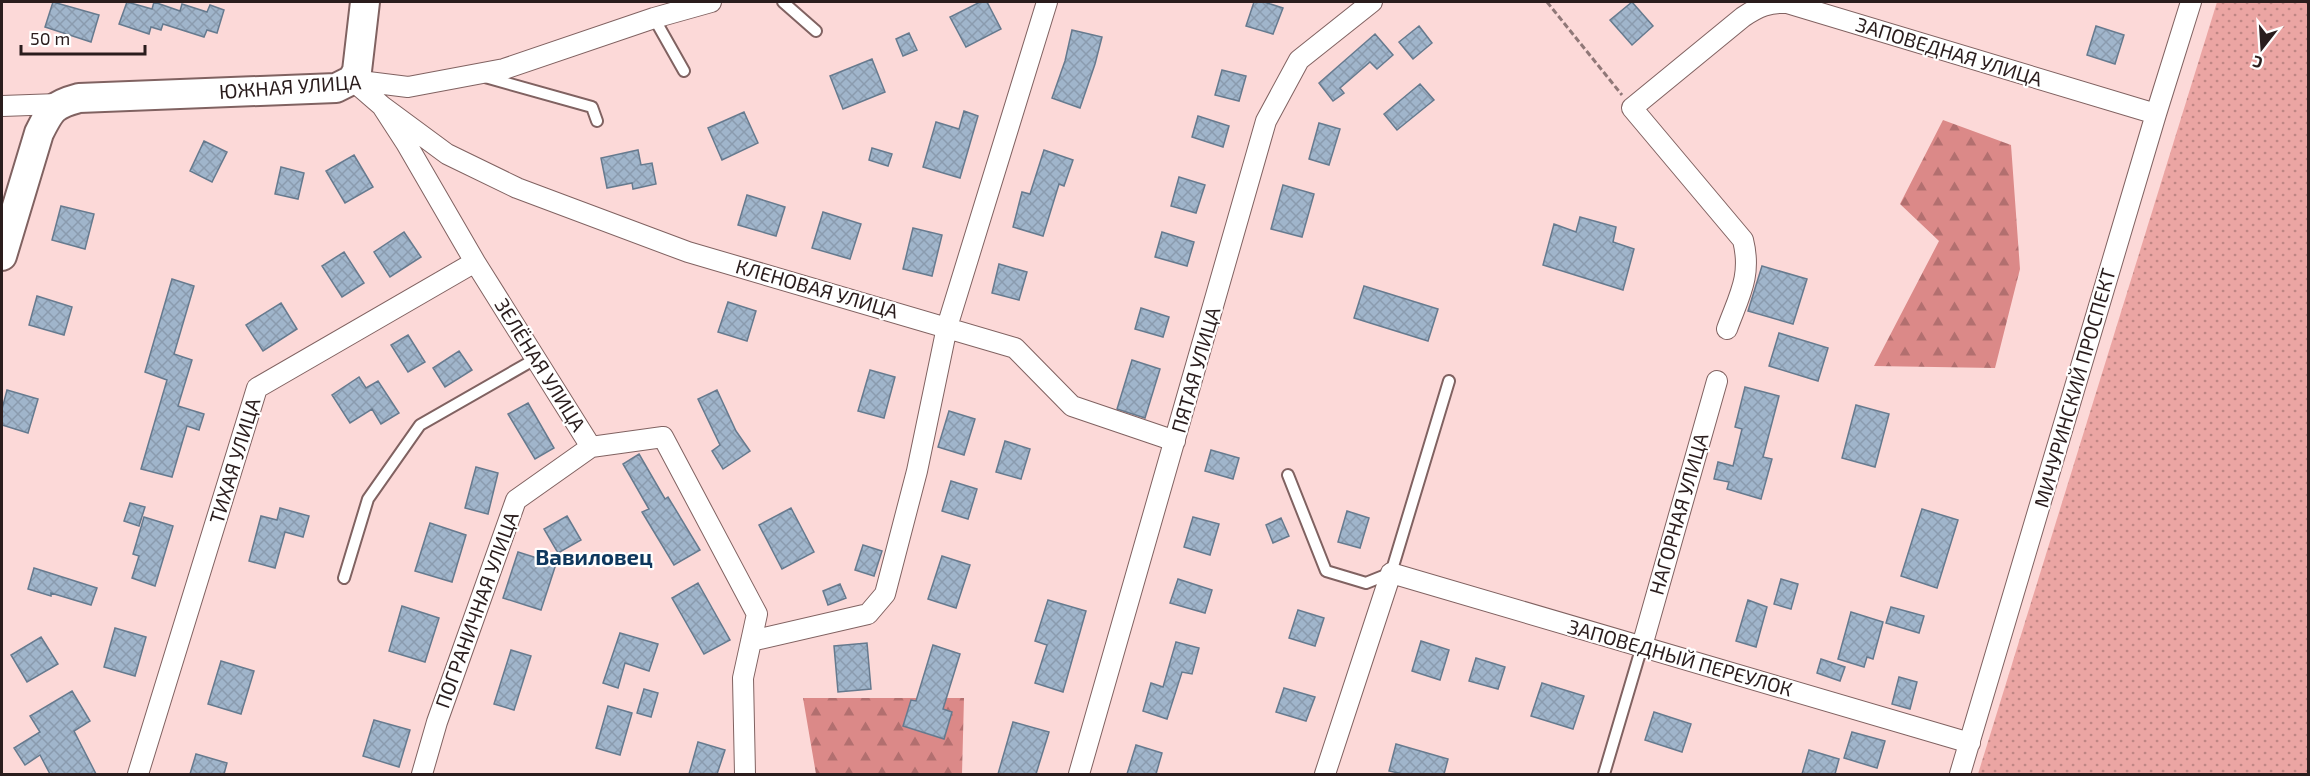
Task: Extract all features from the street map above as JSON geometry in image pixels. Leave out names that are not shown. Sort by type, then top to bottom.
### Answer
[{"type":"street","points":[[352,80],[360,62],[365,2]]},
{"type":"street","name":"ЮЖНАЯ УЛИЦА","points":[[2,106],[58,104],[79,98],[336,88],[352,80],[408,87],[504,69],[654,18],[711,2]]},
{"type":"street","points":[[751,641],[868,614],[885,594],[917,471],[946,327],[1047,2]]},
{"type":"street","name":"ПЯТАЯ УЛИЦА","points":[[1079,774],[1266,121],[1299,60],[1372,2]]},
{"type":"street","name":"ЗАПОВЕДНАЯ УЛИЦА","points":[[1632,108],[1743,17],[1772,2],[1787,3],[2156,114]]},
{"type":"street","name":"МИЧУРИНСКИЙ ПРОСПЕКТ","points":[[1960,774],[2191,2]]},
{"type":"street","name":"ЗЕЛЁНАЯ УЛИЦА","points":[[352,80],[382,106],[591,447],[663,437],[757,614],[743,678],[745,774]]},
{"type":"street","points":[[2,256],[39,134],[47,117],[58,104]]},
{"type":"street","name":"КЛЕНОВАЯ УЛИЦА","points":[[382,106],[447,154],[517,188],[688,252],[1014,348],[1072,406],[1175,441]]},
{"type":"street","points":[[1632,108],[1743,240],[1747,256],[1747,275],[1726,329]]},
{"type":"street","name":"ТИХАЯ УЛИЦА","points":[[138,774],[257,388],[475,261]]},
{"type":"street","name":"НАГОРНАЯ УЛИЦА","points":[[1642,646],[1717,381]]},
{"type":"street","name":"ПОГРАНИЧНАЯ УЛИЦА","points":[[422,774],[437,722],[516,500],[591,447]]},
{"type":"street","points":[[1325,774],[1391,573]]},
{"type":"street","name":"ЗАПОВЕДНЫЙ ПЕРЕУЛОК","points":[[1391,573],[1970,743]]},
{"type":"lane","points":[[783,2],[816,31]]},
{"type":"lane","points":[[654,18],[684,71]]},
{"type":"lane","points":[[475,74],[592,107],[597,121]]},
{"type":"lane","points":[[344,578],[369,499],[420,425],[537,358]]},
{"type":"lane","points":[[1288,475],[1326,571],[1366,583],[1391,573],[1449,381]]},
{"type":"lane","points":[[1604,774],[1642,646]]},
{"type":"path","points":[[1547,2],[1632,108]]},
{"type":"shaded area","points":[[2217,2],[2308,2],[2308,774],[1978,774]]},
{"type":"green space","points":[[1943,120],[2011,145],[2020,269],[1995,368],[1874,366],[1939,241],[1900,204]]},
{"type":"green space","points":[[803,698],[964,698],[962,774],[816,774]]},
{"type":"building","points":[[53,2],[99,15],[91,42],[45,27]]},
{"type":"building","points":[[127,2],[152,9],[154,2],[180,11],[182,4],[207,12],[210,5],[224,10],[217,33],[207,30],[204,37],[163,24],[161,30],[151,27],[149,34],[119,24]]},
{"type":"building","points":[[980,2],[987,2],[1001,29],[966,47],[950,17]]},
{"type":"building","points":[[1254,2],[1264,2],[1283,8],[1273,34],[1246,26]]},
{"type":"building","points":[[1632,2],[1653,26],[1632,45],[1610,20]]},
{"type":"building","points":[[1419,26],[1432,43],[1413,59],[1399,42]]},
{"type":"building","points":[[2096,26],[2124,35],[2115,64],[2087,55]]},
{"type":"building","points":[[1072,30],[1102,37],[1080,108],[1052,98],[1065,61]]},
{"type":"building","points":[[909,33],[917,50],[903,56],[896,39]]},
{"type":"building","points":[[1375,34],[1393,55],[1377,69],[1370,62],[1340,88],[1344,93],[1333,101],[1319,83]]},
{"type":"building","points":[[872,59],[885,92],[843,109],[830,76]]},
{"type":"building","points":[[1222,70],[1246,76],[1239,101],[1215,95]]},
{"type":"building","points":[[1420,84],[1434,100],[1397,130],[1384,114]]},
{"type":"building","points":[[964,111],[978,116],[960,178],[923,167],[936,122],[959,129]]},
{"type":"building","points":[[744,112],[758,143],[722,160],[708,128]]},
{"type":"building","points":[[1198,116],[1229,126],[1223,147],[1192,137]]},
{"type":"building","points":[[1319,123],[1340,129],[1329,165],[1309,159]]},
{"type":"building","points":[[204,141],[227,152],[212,182],[190,171]]},
{"type":"building","points":[[872,148],[892,154],[888,166],[869,160]]},
{"type":"building","points":[[638,150],[641,165],[652,163],[656,184],[633,189],[632,183],[607,188],[601,158]]},
{"type":"building","points":[[1044,150],[1073,160],[1064,186],[1059,184],[1043,236],[1013,227],[1022,192],[1030,194]]},
{"type":"building","points":[[354,155],[373,187],[345,203],[326,171]]},
{"type":"building","points":[[281,167],[304,173],[298,199],[275,194]]},
{"type":"building","points":[[1179,177],[1205,185],[1196,213],[1171,206]]},
{"type":"building","points":[[1283,185],[1314,194],[1302,237],[1271,229]]},
{"type":"building","points":[[747,195],[785,207],[776,236],[738,225]]},
{"type":"building","points":[[61,206],[94,214],[85,249],[52,240]]},
{"type":"building","points":[[823,212],[861,224],[850,259],[812,248]]},
{"type":"building","points":[[1580,217],[1616,227],[1613,242],[1634,249],[1623,290],[1543,265],[1554,224],[1576,232]]},
{"type":"building","points":[[913,228],[942,235],[932,276],[903,269]]},
{"type":"building","points":[[404,232],[421,257],[390,277],[374,252]]},
{"type":"building","points":[[1162,232],[1194,242],[1187,266],[1155,257]]},
{"type":"building","points":[[344,252],[364,283],[342,297],[322,266]]},
{"type":"building","points":[[999,264],[1027,272],[1019,300],[992,293]]},
{"type":"building","points":[[1762,266],[1807,279],[1793,324],[1748,311]]},
{"type":"building","points":[[172,279],[194,286],[174,354],[192,360],[178,406],[204,414],[199,430],[187,426],[172,477],[141,469],[167,380],[145,372]]},
{"type":"building","points":[[1364,286],[1438,309],[1428,341],[1354,318]]},
{"type":"building","points":[[37,296],[72,307],[64,335],[29,325]]},
{"type":"building","points":[[728,302],[756,311],[747,341],[718,332]]},
{"type":"building","points":[[281,303],[297,329],[263,351],[246,325]]},
{"type":"building","points":[[1141,308],[1169,317],[1163,337],[1135,329]]},
{"type":"building","points":[[1779,333],[1828,348],[1818,381],[1769,366]]},
{"type":"building","points":[[408,335],[425,362],[408,372],[391,345]]},
{"type":"building","points":[[459,351],[472,370],[445,387],[433,368]]},
{"type":"building","points":[[1132,360],[1160,369],[1145,418],[1117,409]]},
{"type":"building","points":[[870,370],[895,377],[884,418],[858,411]]},
{"type":"building","points":[[359,377],[366,388],[378,381],[399,413],[381,424],[372,409],[350,423],[332,395]]},
{"type":"building","points":[[1745,387],[1779,396],[1763,457],[1772,459],[1761,499],[1727,489],[1729,482],[1714,479],[1718,462],[1733,466],[1742,429],[1735,427]]},
{"type":"building","points":[[7,390],[38,399],[28,433],[2,425],[2,409]]},
{"type":"building","points":[[717,390],[736,431],[750,451],[723,469],[712,451],[720,445],[698,399]]},
{"type":"building","points":[[528,403],[554,448],[535,459],[508,414]]},
{"type":"building","points":[[1856,405],[1889,414],[1875,467],[1842,458]]},
{"type":"building","points":[[949,411],[975,419],[964,455],[938,447]]},
{"type":"building","points":[[1005,441],[1030,449],[1021,479],[996,472]]},
{"type":"building","points":[[1211,450],[1239,458],[1233,479],[1205,471]]},
{"type":"building","points":[[639,454],[665,499],[668,497],[700,550],[674,565],[642,512],[649,509],[623,464]]},
{"type":"building","points":[[476,467],[498,473],[488,514],[465,508]]},
{"type":"building","points":[[951,481],[977,489],[968,519],[942,511]]},
{"type":"building","points":[[130,503],[145,507],[139,526],[124,521]]},
{"type":"building","points":[[280,508],[309,516],[303,537],[285,532],[275,568],[249,561],[261,516],[277,520]]},
{"type":"building","points":[[791,508],[814,552],[782,569],[759,525]]},
{"type":"building","points":[[1922,509],[1958,520],[1937,588],[1901,576]]},
{"type":"building","points":[[1347,511],[1369,518],[1360,548],[1338,542]]},
{"type":"building","points":[[567,516],[581,540],[558,553],[544,529]]},
{"type":"building","points":[[144,517],[173,526],[155,586],[132,578],[139,556],[133,554]]},
{"type":"building","points":[[1193,517],[1219,524],[1210,555],[1184,547]]},
{"type":"building","points":[[1281,518],[1289,536],[1273,543],[1266,525]]},
{"type":"building","points":[[430,523],[466,535],[452,582],[415,571]]},
{"type":"building","points":[[863,545],[882,551],[874,576],[855,570]]},
{"type":"building","points":[[518,552],[556,564],[541,610],[503,598]]},
{"type":"building","points":[[942,556],[970,565],[956,608],[928,599]]},
{"type":"building","points":[[34,568],[97,588],[91,605],[28,589]]},
{"type":"building","points":[[1178,579],[1212,590],[1205,613],[1170,603]]},
{"type":"building","points":[[1781,579],[1798,584],[1791,609],[1774,604]]},
{"type":"building","points":[[698,583],[730,640],[704,654],[672,598]]},
{"type":"building","points":[[840,584],[846,598],[828,605],[823,591]]},
{"type":"building","points":[[1048,600],[1086,611],[1063,692],[1035,683],[1047,645],[1035,641]]},
{"type":"building","points":[[1748,600],[1767,607],[1756,647],[1736,641]]},
{"type":"building","points":[[402,606],[439,618],[425,662],[389,651]]},
{"type":"building","points":[[1891,607],[1924,616],[1919,633],[1886,623]]},
{"type":"building","points":[[1298,610],[1324,618],[1315,646],[1289,638]]},
{"type":"building","points":[[1851,612],[1883,622],[1873,659],[1867,657],[1864,667],[1838,659]]},
{"type":"building","points":[[115,628],[146,637],[135,676],[104,667]]},
{"type":"building","points":[[620,633],[658,644],[649,671],[625,663],[618,688],[603,683]]},
{"type":"building","points":[[41,637],[58,664],[27,682],[11,655]]},
{"type":"building","points":[[1421,641],[1449,650],[1440,680],[1412,671]]},
{"type":"building","points":[[1176,642],[1199,648],[1192,674],[1182,672],[1167,719],[1143,711],[1151,683],[1163,687]]},
{"type":"building","points":[[867,643],[871,689],[838,692],[834,646]]},
{"type":"building","points":[[933,645],[960,654],[943,709],[952,712],[944,739],[903,726],[911,700],[916,701]]},
{"type":"building","points":[[511,650],[531,656],[514,710],[494,704]]},
{"type":"building","points":[[1476,658],[1505,667],[1498,689],[1469,681]]},
{"type":"building","points":[[1821,659],[1845,667],[1840,681],[1817,673]]},
{"type":"building","points":[[221,661],[254,671],[241,714],[208,704]]},
{"type":"building","points":[[1899,677],[1917,682],[1910,709],[1892,704]]},
{"type":"building","points":[[1542,683],[1584,696],[1573,729],[1531,716]]},
{"type":"building","points":[[1284,688],[1315,697],[1306,721],[1276,712]]},
{"type":"building","points":[[644,689],[658,693],[651,717],[637,713]]},
{"type":"building","points":[[72,691],[90,721],[74,731],[96,774],[50,774],[40,755],[25,765],[14,748],[40,732],[30,716]]},
{"type":"building","points":[[608,706],[632,713],[620,755],[596,748]]},
{"type":"building","points":[[1654,712],[1691,724],[1682,752],[1645,740]]},
{"type":"building","points":[[374,720],[410,730],[399,767],[363,756]]},
{"type":"building","points":[[1013,722],[1049,732],[1036,774],[998,774]]},
{"type":"building","points":[[1852,732],[1885,741],[1877,768],[1844,758]]},
{"type":"building","points":[[698,742],[725,750],[717,774],[689,774]]},
{"type":"building","points":[[1396,744],[1448,759],[1444,774],[1403,774],[1389,771]]},
{"type":"building","points":[[1136,745],[1162,753],[1156,774],[1127,774]]},
{"type":"building","points":[[1809,750],[1839,759],[1835,774],[1802,774]]},
{"type":"building","points":[[196,754],[227,763],[224,774],[190,774]]},
{"type":"district","name":"Вавиловец","points":[[594,557]]}]
